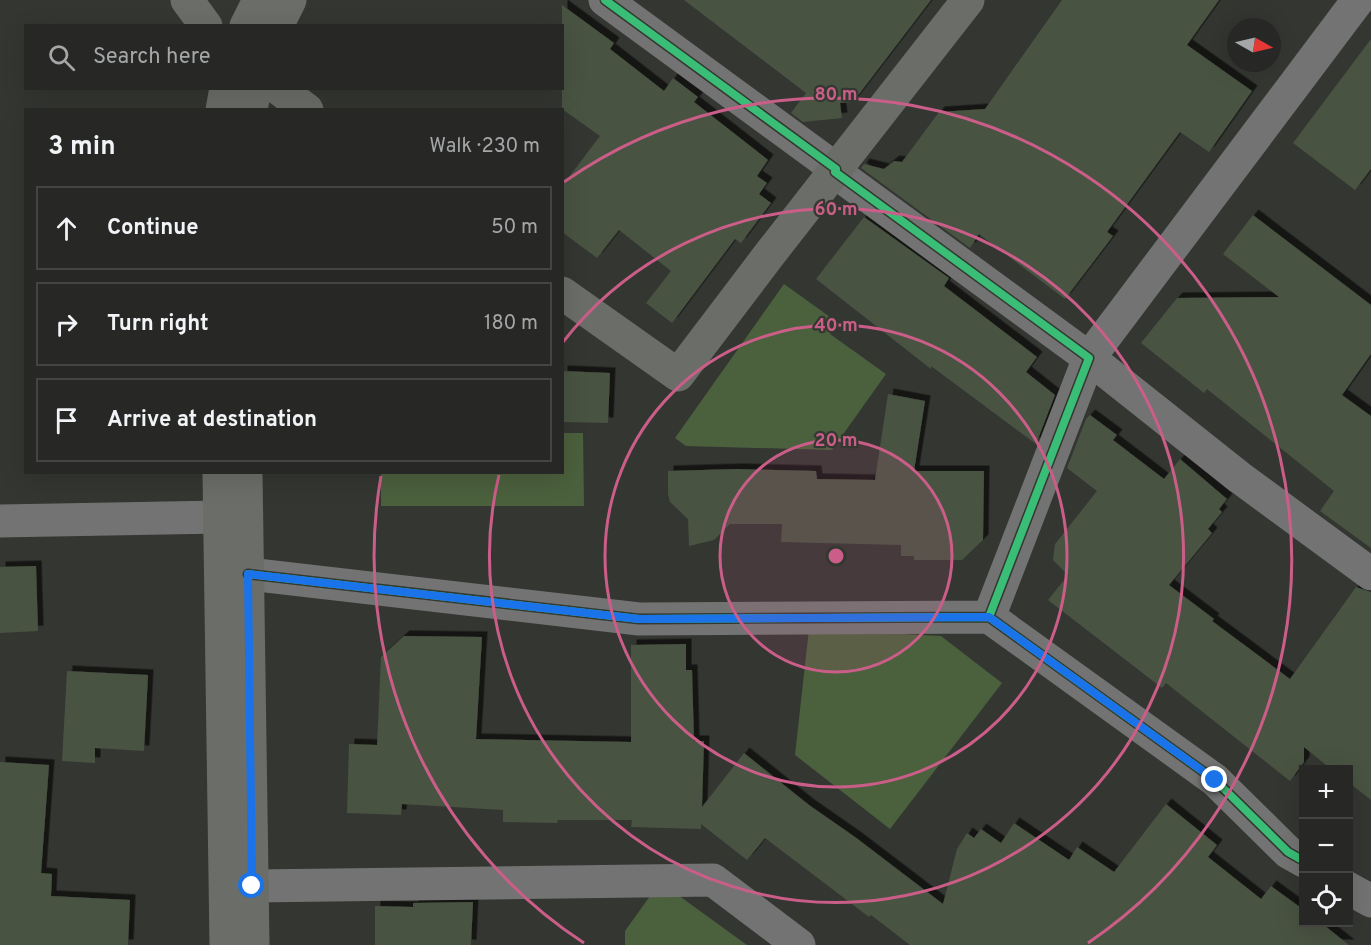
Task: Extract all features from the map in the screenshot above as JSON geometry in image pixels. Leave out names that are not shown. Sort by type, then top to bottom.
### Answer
[{"type":"street","points":[[187,0],[205,24]]},
{"type":"street","points":[[247,24],[258,0]]},
{"type":"street","points":[[278,24],[290,0]]},
{"type":"street","points":[[605,0],[1089,358],[1239,477],[1371,574]]},
{"type":"street","points":[[564,294],[678,375],[968,0]]},
{"type":"street","points":[[989,617],[1089,358],[1358,0]]},
{"type":"street","points":[[222,108],[226,90]]},
{"type":"street","points":[[251,108],[255,90]]},
{"type":"street","points":[[281,90],[304,108]]},
{"type":"street","points":[[219,474],[226,945]]},
{"type":"street","points":[[246,474],[253,945]]},
{"type":"street","points":[[0,521],[220,517]]},
{"type":"street","points":[[248,574],[639,619],[989,617],[1215,780],[1288,852],[1299,858]]},
{"type":"street","points":[[252,886],[713,880],[799,945]]},
{"type":"street","points":[[1353,891],[1371,901]]},
{"type":"green space","points":[[784,284],[837,322],[830,334],[886,374],[832,450],[686,446],[675,438]]},
{"type":"green space","points":[[564,433],[583,433],[584,506],[381,506],[381,474],[564,474]]},
{"type":"green space","points":[[809,629],[941,636],[1002,683],[890,829],[795,755]]},
{"type":"green space","points":[[660,882],[747,945],[625,945],[625,931]]},
{"type":"building","points":[[684,0],[931,0],[853,102],[840,103],[842,118],[803,122],[791,113],[806,93]]},
{"type":"building","points":[[1062,0],[1219,0],[1187,45],[1252,91],[1209,152],[1180,132],[1107,232],[1113,236],[1065,299],[979,234],[970,248],[861,168],[864,164],[884,169],[894,161],[902,162],[939,112],[985,109]]},
{"type":"building","points":[[562,5],[614,43],[610,49],[664,91],[673,78],[698,97],[694,102],[768,160],[757,176],[767,183],[759,194],[771,203],[741,243],[735,239],[672,323],[646,303],[671,271],[619,230],[597,258],[564,233],[564,183],[600,136],[562,108],[564,24],[562,24]]},
{"type":"building","points":[[1371,39],[1371,169],[1355,190],[1293,143]]},
{"type":"building","points":[[1253,215],[1371,305],[1371,354],[1342,395],[1371,416],[1371,548],[1320,511],[1334,491],[1207,389],[1204,393],[1141,343],[1177,298],[1279,297],[1223,254]]},
{"type":"building","points":[[864,217],[949,278],[944,286],[1037,357],[1026,372],[1055,395],[1036,444],[931,366],[931,369],[816,279]]},
{"type":"building","points":[[564,371],[610,373],[608,423],[564,422]]},
{"type":"building","points":[[888,394],[925,401],[914,471],[984,471],[983,540],[962,560],[914,560],[914,556],[901,556],[901,545],[781,542],[782,524],[730,524],[714,540],[689,546],[688,519],[670,502],[668,471],[737,469],[816,471],[817,479],[875,480]]},
{"type":"building","points":[[1090,415],[1117,435],[1113,440],[1164,479],[1180,459],[1227,499],[1219,509],[1222,512],[1208,529],[1212,533],[1169,585],[1214,619],[1212,621],[1290,679],[1356,587],[1371,592],[1371,800],[1353,786],[1353,765],[1326,765],[1304,747],[1304,762],[1299,765],[1299,769],[1290,781],[1166,683],[1162,688],[1048,600],[1068,575],[1053,560],[1055,544],[1097,491],[1067,468],[1086,419]]},
{"type":"building","points":[[36,566],[38,631],[0,633],[0,567]]},
{"type":"building","points":[[404,636],[482,637],[476,739],[631,742],[631,645],[686,644],[686,670],[692,670],[694,741],[704,741],[702,807],[744,753],[809,805],[943,904],[957,849],[967,833],[974,838],[981,829],[1001,843],[1014,823],[1069,860],[1077,847],[1114,872],[1166,804],[1217,845],[1208,857],[1261,899],[1271,886],[1299,906],[1299,927],[1326,927],[1349,945],[910,945],[871,915],[869,917],[765,838],[747,860],[701,824],[701,829],[631,827],[632,820],[557,820],[558,823],[503,822],[503,810],[402,804],[401,815],[347,813],[349,744],[377,745],[381,657]]},
{"type":"building","points":[[67,671],[148,675],[144,751],[95,748],[95,763],[62,761]]},
{"type":"building","points":[[0,762],[49,765],[41,873],[52,874],[51,896],[130,900],[128,945],[0,945]]},
{"type":"building","points":[[473,902],[471,945],[375,945],[375,906],[413,907],[413,903]]},
{"type":"cycle path","points":[[605,0],[1089,358],[989,617]]},
{"type":"cycle path","points":[[248,574],[639,619],[989,617],[1215,780],[1288,852],[1299,858]]},
{"type":"route","points":[[252,886],[248,574],[639,619],[989,617],[1215,780]]}]
